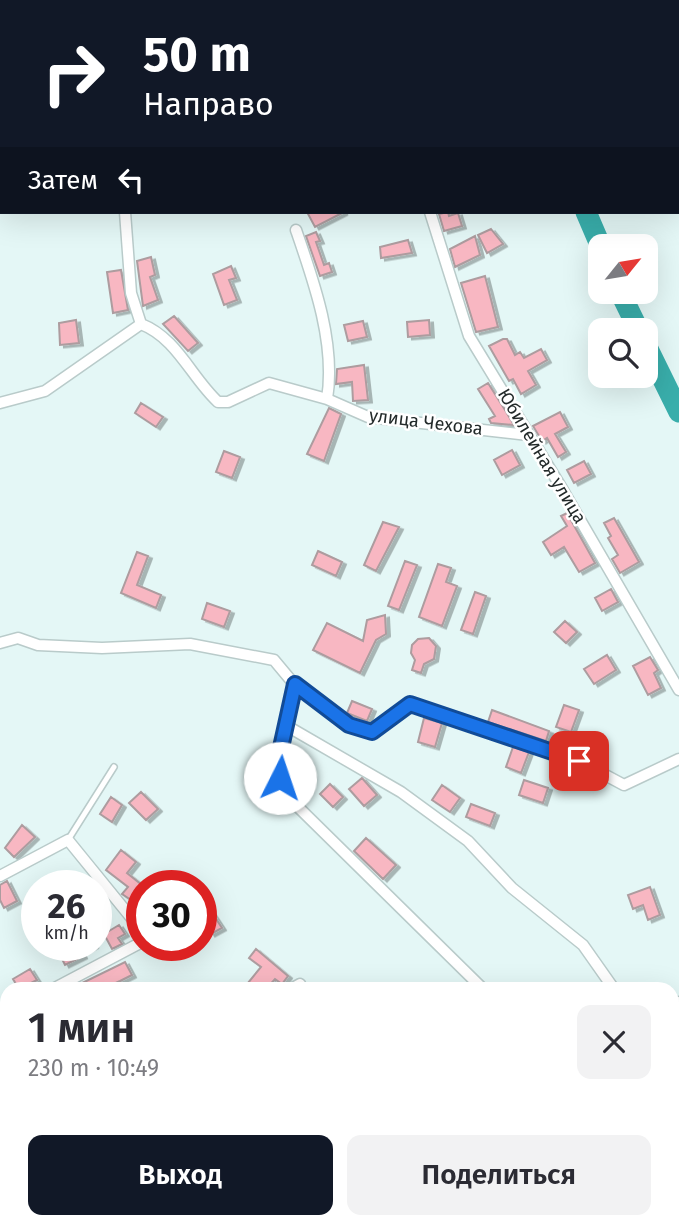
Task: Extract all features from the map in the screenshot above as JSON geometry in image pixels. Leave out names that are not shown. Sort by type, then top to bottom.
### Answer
[{"type":"street","points":[[0,403],[45,391],[141,324],[131,293],[125,214]]},
{"type":"street","name":"Юбилейная улица","points":[[431,214],[469,336],[679,690]]},
{"type":"street","points":[[296,230],[311,273],[326,341],[330,381],[327,399]]},
{"type":"street","name":"улица Чехова","points":[[141,324],[155,329],[177,350],[218,402],[228,402],[269,383],[327,399],[368,417],[528,435]]},
{"type":"street","points":[[0,643],[18,638],[38,645],[102,648],[190,644],[274,660],[295,684],[349,725],[372,732],[410,704],[579,761],[624,785],[679,759]]},
{"type":"street","points":[[295,684],[280,752],[280,778],[294,803],[476,982]]},
{"type":"street","points":[[287,726],[401,792],[468,841],[512,888],[583,946],[609,982]]},
{"type":"street","points":[[0,876],[68,840],[126,911]]},
{"type":"street","points":[[67,982],[126,951]]},
{"type":"lane","points":[[68,840],[114,767]]},
{"type":"building","points":[[308,214],[340,214],[315,227]]},
{"type":"building","points":[[439,214],[458,214],[462,226],[444,231]]},
{"type":"building","points":[[491,229],[503,244],[487,253],[478,235]]},
{"type":"building","points":[[316,232],[320,241],[316,242],[324,265],[329,263],[332,272],[320,276],[306,236]]},
{"type":"building","points":[[475,236],[480,255],[455,267],[450,249]]},
{"type":"building","points":[[408,240],[412,253],[381,258],[380,247]]},
{"type":"building","points":[[151,257],[155,275],[150,277],[158,300],[143,306],[137,261]]},
{"type":"building","points":[[231,266],[236,278],[229,280],[237,300],[224,305],[213,274]]},
{"type":"building","points":[[121,270],[128,310],[113,313],[107,272]]},
{"type":"building","points":[[485,276],[498,327],[476,332],[461,283]]},
{"type":"building","points":[[174,316],[198,343],[188,351],[163,324]]},
{"type":"building","points":[[76,320],[79,343],[60,345],[59,323]]},
{"type":"building","points":[[429,320],[430,335],[408,337],[407,322]]},
{"type":"building","points":[[363,321],[367,337],[348,341],[344,325]]},
{"type":"building","points":[[507,339],[515,355],[520,352],[524,358],[541,349],[547,360],[528,371],[536,385],[521,394],[513,379],[509,381],[489,346]]},
{"type":"building","points":[[364,365],[368,400],[353,401],[352,382],[336,384],[337,369]]},
{"type":"building","points":[[488,383],[514,425],[491,423],[489,419],[495,416],[478,389]]},
{"type":"building","points":[[141,403],[163,417],[156,427],[135,413]]},
{"type":"building","points":[[329,408],[341,414],[324,461],[307,454]]},
{"type":"building","points":[[560,412],[568,427],[555,434],[566,452],[558,457],[547,438],[542,441],[533,426]]},
{"type":"building","points":[[512,450],[520,465],[502,475],[494,460]]},
{"type":"building","points":[[224,451],[240,457],[232,478],[216,472]]},
{"type":"building","points":[[584,461],[591,474],[574,483],[567,470]]},
{"type":"building","points":[[567,513],[595,563],[579,572],[564,547],[551,555],[543,542],[567,526],[561,516]]},
{"type":"building","points":[[614,518],[639,562],[620,573],[612,559],[618,555],[608,538],[611,536],[604,523]]},
{"type":"building","points":[[383,522],[399,527],[376,571],[364,565]]},
{"type":"building","points":[[318,551],[342,562],[336,576],[312,565]]},
{"type":"building","points":[[137,552],[148,556],[137,585],[161,595],[156,608],[121,593]]},
{"type":"building","points":[[405,561],[417,565],[399,610],[388,606]]},
{"type":"building","points":[[438,564],[451,568],[446,582],[457,586],[442,626],[419,617]]},
{"type":"building","points":[[611,589],[618,602],[602,611],[595,598]]},
{"type":"building","points":[[475,592],[486,596],[473,634],[461,630]]},
{"type":"building","points":[[207,603],[230,611],[224,627],[202,619]]},
{"type":"building","points":[[385,615],[386,634],[376,640],[360,673],[313,650],[327,623],[363,641],[367,620]]},
{"type":"building","points":[[565,621],[577,632],[566,643],[554,632]]},
{"type":"building","points":[[429,638],[436,646],[434,659],[424,664],[421,673],[412,670],[415,660],[411,653],[412,645],[418,639]]},
{"type":"building","points":[[607,655],[616,670],[594,684],[584,669]]},
{"type":"building","points":[[650,657],[658,670],[654,673],[661,688],[648,695],[633,666]]},
{"type":"building","points":[[352,701],[372,709],[367,721],[347,713]]},
{"type":"building","points":[[564,705],[579,710],[571,732],[556,727]]},
{"type":"building","points":[[492,710],[549,731],[546,741],[488,722]]},
{"type":"building","points":[[424,718],[442,723],[435,747],[418,742]]},
{"type":"building","points":[[513,747],[529,752],[521,773],[506,767]]},
{"type":"building","points":[[270,761],[270,777],[253,778],[253,762]]},
{"type":"building","points":[[362,778],[377,795],[364,806],[349,789]]},
{"type":"building","points":[[524,780],[548,788],[543,803],[519,795]]},
{"type":"building","points":[[330,784],[343,797],[333,807],[320,794]]},
{"type":"building","points":[[442,785],[460,798],[450,812],[432,800]]},
{"type":"building","points":[[141,792],[158,809],[146,820],[129,803]]},
{"type":"building","points":[[111,797],[122,805],[112,822],[100,814]]},
{"type":"building","points":[[471,804],[495,813],[490,826],[466,817]]},
{"type":"building","points":[[22,825],[35,837],[14,857],[5,848]]},
{"type":"building","points":[[366,838],[396,865],[383,879],[354,851]]},
{"type":"building","points":[[121,850],[136,862],[129,870],[126,870],[126,885],[112,875],[112,870],[106,870]]},
{"type":"building","points":[[7,881],[17,901],[4,908],[0,900],[0,885]]},
{"type":"building","points":[[650,887],[660,915],[648,920],[643,905],[633,909],[628,895]]},
{"type":"building","points":[[119,925],[125,934],[118,938],[122,944],[112,949],[112,929]]},
{"type":"building","points":[[256,949],[288,976],[284,982],[275,979],[272,982],[249,982],[261,967],[249,958]]},
{"type":"building","points":[[125,962],[132,975],[118,982],[84,982]]},
{"type":"building","points":[[30,969],[37,980],[15,982],[13,979]]},
{"type":"waterway","points":[[587,214],[595,234]]},
{"type":"waterway","points":[[626,304],[633,318]]},
{"type":"waterway","points":[[658,369],[679,412]]},
{"type":"route","points":[[280,778],[280,752],[295,684],[349,725],[372,732],[410,704],[579,761]]}]
